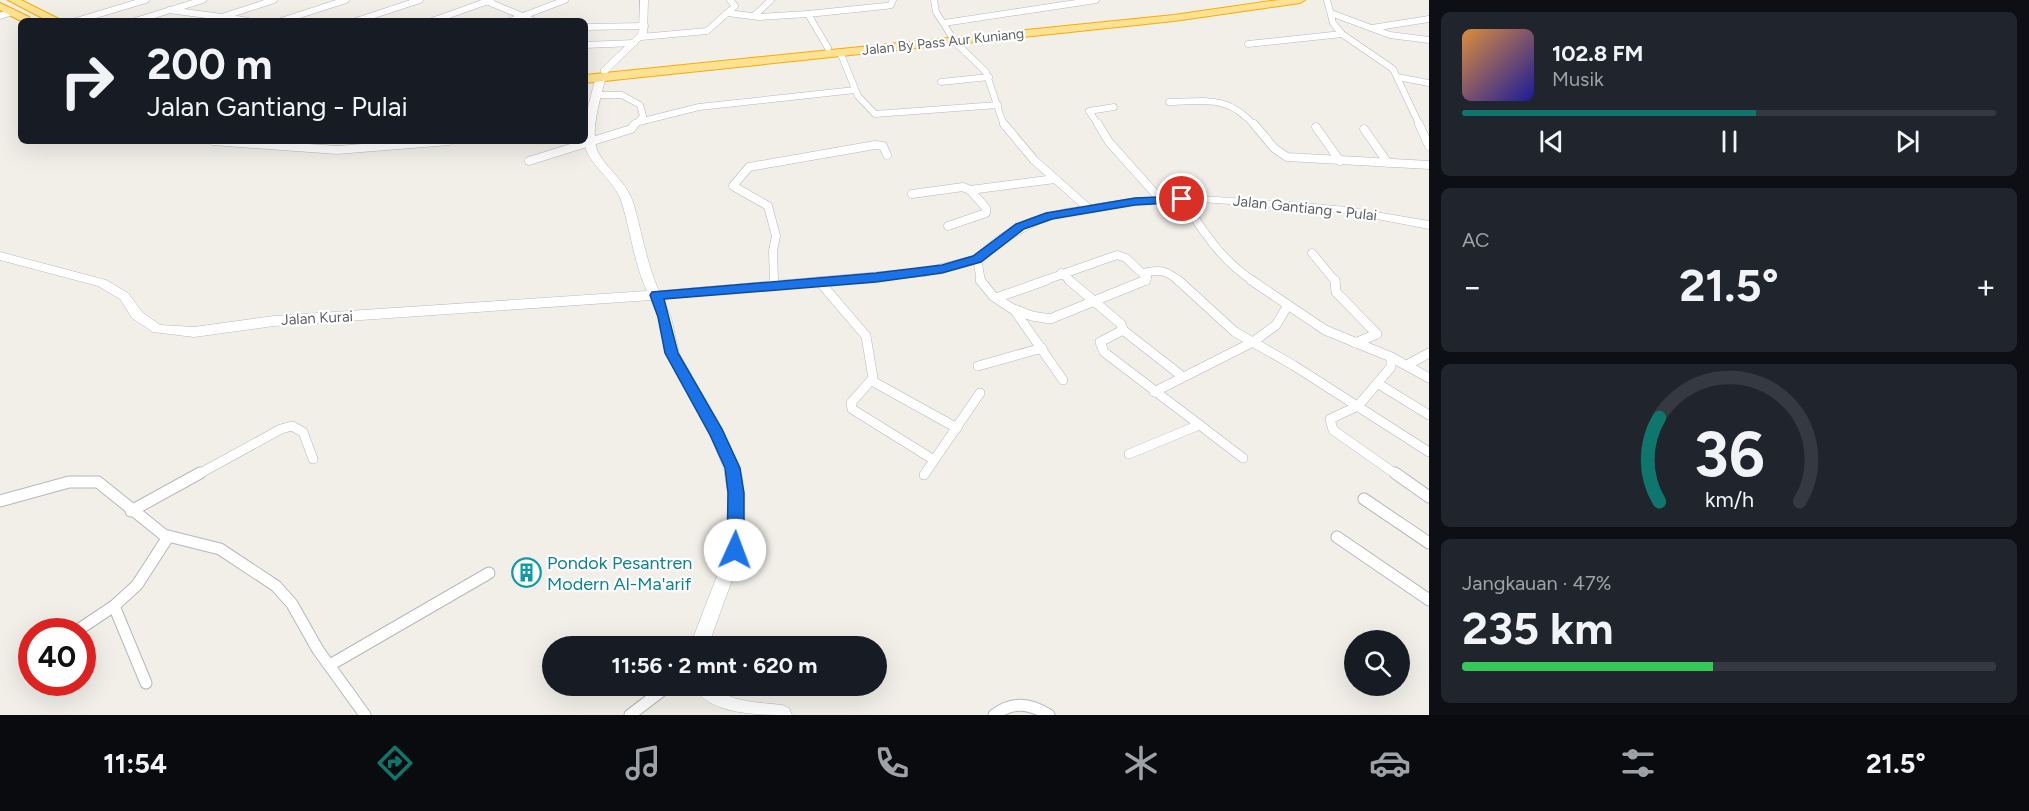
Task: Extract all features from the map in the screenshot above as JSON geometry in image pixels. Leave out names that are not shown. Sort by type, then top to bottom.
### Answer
[{"type":"highway","name":"Jalan By Pass Aur Kuniang","points":[[1241,6],[1269,0]]},
{"type":"highway","name":"Jalan By Pass Aur Kuniang","points":[[750,58],[840,52],[1300,0]]},
{"type":"highway","points":[[1,3],[48,18]]},
{"type":"highway","points":[[1,3],[33,18]]},
{"type":"highway","points":[[1,3],[39,18]]},
{"type":"highway","points":[[13,6],[27,18]]},
{"type":"highway","name":"Jalan By Pass Aur Kuniang","points":[[588,76],[828,48],[948,40]]},
{"type":"street","points":[[86,18],[146,0]]},
{"type":"street","points":[[144,18],[203,0]]},
{"type":"street","points":[[222,17],[274,0]]},
{"type":"street","points":[[290,18],[346,0]]},
{"type":"street","points":[[365,18],[420,0]]},
{"type":"street","points":[[517,18],[565,0]]},
{"type":"street","points":[[588,117],[603,74],[638,40],[645,26],[644,0]]},
{"type":"street","points":[[588,45],[706,31],[735,5],[730,0]]},
{"type":"street","points":[[754,16],[771,0]]},
{"type":"street","points":[[728,12],[762,17],[808,14],[885,6],[891,5],[893,0]]},
{"type":"street","points":[[934,0],[936,12],[944,23],[948,40],[989,77],[1005,128],[1055,179],[1088,208]]},
{"type":"street","points":[[1039,0],[1046,6]]},
{"type":"street","points":[[944,23],[1067,2],[1096,0]]},
{"type":"street","points":[[1327,0],[1333,23],[1342,34],[1390,65],[1429,146]]},
{"type":"street","points":[[440,18],[487,1],[527,18]]},
{"type":"street","points":[[0,16],[13,6]]},
{"type":"street","points":[[169,10],[228,18]]},
{"type":"street","points":[[1331,13],[1367,28],[1403,39],[1429,40]]},
{"type":"street","points":[[808,14],[828,48]]},
{"type":"street","points":[[762,17],[764,28]]},
{"type":"street","points":[[1367,28],[1429,19]]},
{"type":"street","points":[[588,27],[645,26]]},
{"type":"street","points":[[1248,44],[1342,34]]},
{"type":"street","points":[[840,52],[855,90],[870,112],[882,115],[998,105]]},
{"type":"street","points":[[941,82],[989,77]]},
{"type":"street","points":[[1397,77],[1429,83]]},
{"type":"street","points":[[590,141],[625,132],[639,122],[699,106],[855,90]]},
{"type":"street","points":[[595,95],[622,95],[634,100],[643,110],[639,122]]},
{"type":"street","points":[[1169,102],[1232,103],[1242,110],[1282,155],[1293,159],[1429,165]]},
{"type":"street","points":[[1114,107],[1089,111],[1109,142],[1160,199]]},
{"type":"street","points":[[588,127],[596,159],[618,184],[627,200],[643,269],[657,295],[665,317],[672,353],[726,451],[736,493],[735,550],[703,636]]},
{"type":"street","points":[[1316,127],[1340,161]]},
{"type":"street","points":[[1364,129],[1388,163]]},
{"type":"street","points":[[254,144],[337,150],[412,144]]},
{"type":"street","points":[[529,161],[581,144]]},
{"type":"street","points":[[774,285],[776,236],[768,206],[733,186],[743,171],[749,167],[875,145],[883,146],[887,155]]},
{"type":"street","points":[[970,190],[1055,179]]},
{"type":"street","points":[[912,194],[963,187],[970,190],[986,208],[986,213],[948,226]]},
{"type":"street","name":"Jalan Gantiang - Pulai","points":[[657,295],[925,272],[977,259],[1020,226],[1050,216],[1088,208],[1160,199],[1346,210],[1429,225]]},
{"type":"street","points":[[1182,199],[1224,260],[1325,330],[1391,357],[1429,378]]},
{"type":"street","points":[[1312,253],[1335,280],[1336,292],[1377,334],[1377,336],[1355,343]]},
{"type":"street","points":[[977,259],[981,283],[996,298],[1014,310],[1034,318],[1050,319],[1144,282],[1147,278],[1126,258],[1117,255],[996,298]]},
{"type":"street","name":"Jalan Kurai","points":[[0,256],[108,285],[124,296],[137,315],[158,329],[194,332],[289,320],[657,295]]},
{"type":"street","points":[[1143,273],[1159,269],[1168,272],[1226,326],[1429,452]]},
{"type":"street","points":[[1061,273],[1121,324],[1123,330],[1183,377]]},
{"type":"street","points":[[819,281],[866,336],[874,374],[872,381],[851,403],[852,409],[934,460]]},
{"type":"street","points":[[1154,392],[1253,342],[1276,325],[1288,305]]},
{"type":"street","points":[[1014,310],[1063,380]]},
{"type":"street","points":[[1123,330],[1102,339],[1102,348],[1154,392],[1243,458]]},
{"type":"street","points":[[978,366],[1042,348]]},
{"type":"street","points":[[1407,365],[1429,353]]},
{"type":"street","points":[[1391,357],[1391,367],[1358,406],[1330,420],[1333,430],[1429,496]]},
{"type":"street","points":[[872,381],[957,428]]},
{"type":"street","points":[[1377,383],[1429,415]]},
{"type":"street","points":[[924,475],[980,393]]},
{"type":"street","points":[[1129,454],[1199,424]]},
{"type":"street","points":[[131,511],[292,426],[303,432],[313,459]]},
{"type":"street","points":[[0,501],[69,482],[85,481],[107,487],[131,511],[168,537],[220,549],[276,586],[292,604],[365,715]]},
{"type":"street","points":[[1364,499],[1429,543]]},
{"type":"street","points":[[96,618],[114,606],[143,579],[168,537]]},
{"type":"street","points":[[1337,537],[1429,600]]},
{"type":"street","points":[[330,665],[489,573]]},
{"type":"street","points":[[114,606],[146,682]]},
{"type":"street","points":[[630,715],[655,696]]},
{"type":"street","points":[[712,696],[741,711],[782,715]]},
{"type":"street","points":[[994,715],[1012,703],[1021,703],[1048,715]]},
{"type":"place","name":"Pondok Pesantren Modern Al-Ma'arif","points":[[526,573]]},
{"type":"route","points":[[735,550],[737,518],[732,468],[717,433],[678,367],[672,353],[665,317],[657,295],[876,277],[942,269],[977,259],[1020,226],[1050,216],[1135,201],[1182,199]]}]
